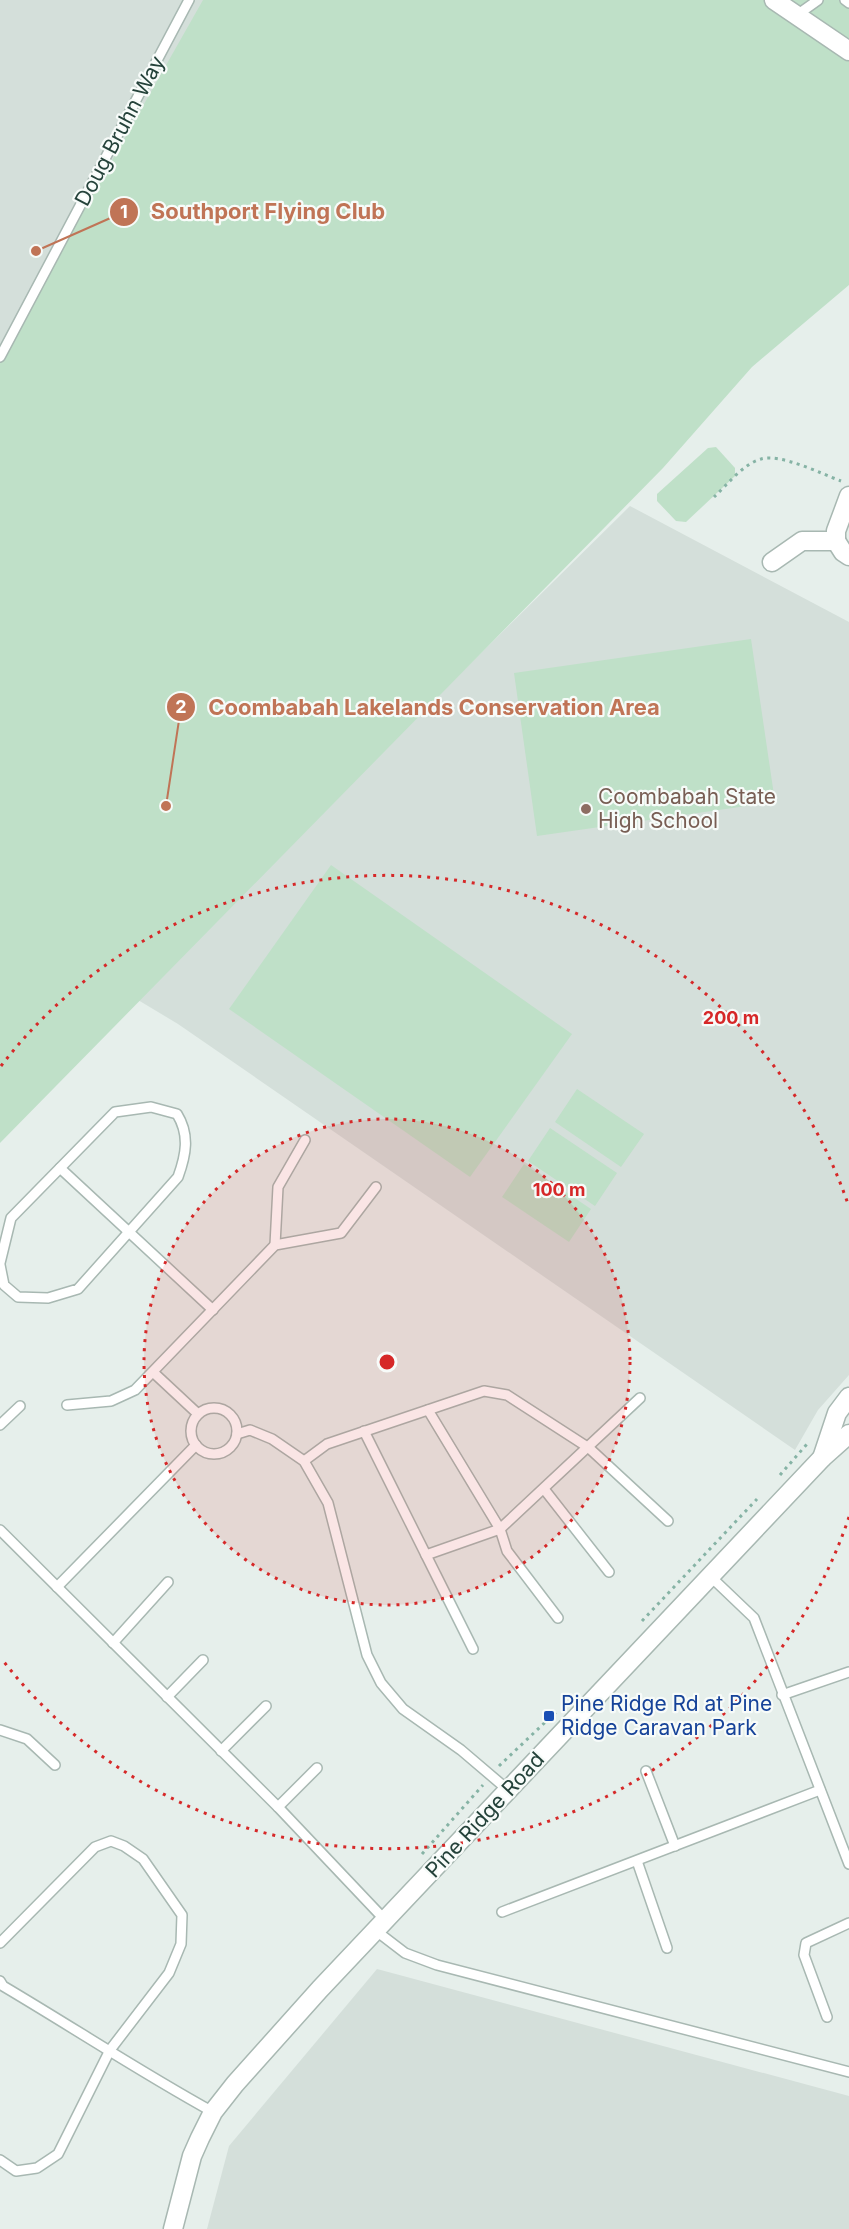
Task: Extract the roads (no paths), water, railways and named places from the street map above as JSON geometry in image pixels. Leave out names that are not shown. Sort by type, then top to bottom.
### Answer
[{"type":"street","points":[[774,0],[849,51]]},
{"type":"street","points":[[849,496],[836,531],[836,541],[843,552],[849,556]]},
{"type":"street","points":[[772,562],[802,541],[836,541]]},
{"type":"street","points":[[822,1458],[837,1413],[849,1397]]},
{"type":"street","name":"Pine Ridge Road","points":[[173,2229],[192,2156],[213,2112],[273,2041],[710,1576],[822,1458],[849,1434]]},
{"type":"lane","name":"Doug Bruhn Way","points":[[0,357],[189,0]]},
{"type":"lane","points":[[796,15],[818,0]]},
{"type":"lane","points":[[845,0],[849,3]]},
{"type":"lane","points":[[151,1107],[177,1114],[186,1128],[185,1157],[178,1178],[78,1289],[48,1298],[18,1298],[4,1285],[0,1264],[11,1218],[60,1168],[116,1112],[151,1107]]},
{"type":"lane","points":[[275,1245],[278,1187],[305,1140]]},
{"type":"lane","points":[[60,1168],[213,1310]]},
{"type":"lane","points":[[67,1405],[111,1401],[135,1390],[154,1373],[275,1245],[341,1233],[376,1187]]},
{"type":"lane","points":[[154,1373],[198,1414]]},
{"type":"lane","points":[[304,1461],[327,1444],[484,1391],[507,1395],[589,1448],[668,1521]]},
{"type":"lane","points":[[426,1555],[500,1529],[640,1398]]},
{"type":"lane","points":[[0,1425],[20,1406]]},
{"type":"lane","points":[[211,1408],[228,1412],[236,1425],[237,1434],[229,1448],[223,1452],[208,1453],[196,1445],[191,1430],[198,1414],[211,1408]]},
{"type":"lane","points":[[428,1410],[500,1529],[507,1551],[558,1618]]},
{"type":"lane","points":[[237,1434],[250,1430],[272,1438],[304,1461],[328,1503],[367,1655],[381,1683],[403,1709],[461,1750],[508,1790]]},
{"type":"lane","points":[[364,1431],[473,1649]]},
{"type":"lane","points":[[57,1587],[196,1445]]},
{"type":"lane","points":[[544,1489],[609,1572]]},
{"type":"lane","points":[[0,1530],[278,1807],[405,1953],[437,1965],[849,2072]]},
{"type":"lane","points":[[710,1576],[754,1618],[849,1864]]},
{"type":"lane","points":[[113,1643],[168,1582]]},
{"type":"lane","points":[[167,1697],[203,1660]]},
{"type":"lane","points":[[782,1695],[849,1672]]},
{"type":"lane","points":[[221,1751],[266,1706]]},
{"type":"lane","points":[[0,1730],[27,1738],[55,1765]]},
{"type":"lane","points":[[278,1807],[317,1768]]},
{"type":"lane","points":[[646,1771],[675,1846]]},
{"type":"lane","points":[[502,1912],[820,1790]]},
{"type":"lane","points":[[0,1943],[95,1846],[111,1841],[124,1846],[143,1859],[182,1914],[181,1944],[168,1973],[110,2050],[58,2154],[37,2168],[16,2171],[0,2160]]},
{"type":"lane","points":[[636,1861],[667,1948]]},
{"type":"lane","points":[[827,2017],[804,1955],[806,1943],[849,1923]]},
{"type":"lane","points":[[1,1985],[110,2050],[142,2073],[213,2112]]},
{"type":"place","name":"Southport Flying Club","points":[[36,251]]},
{"type":"place","name":"Coombabah Lakelands Conservation Area","points":[[166,806]]},
{"type":"place","name":"Coombabah State High School","points":[[586,809]]},
{"type":"place","name":"Pine Ridge Rd at Pine Ridge Caravan Park","points":[[549,1716]]}]
